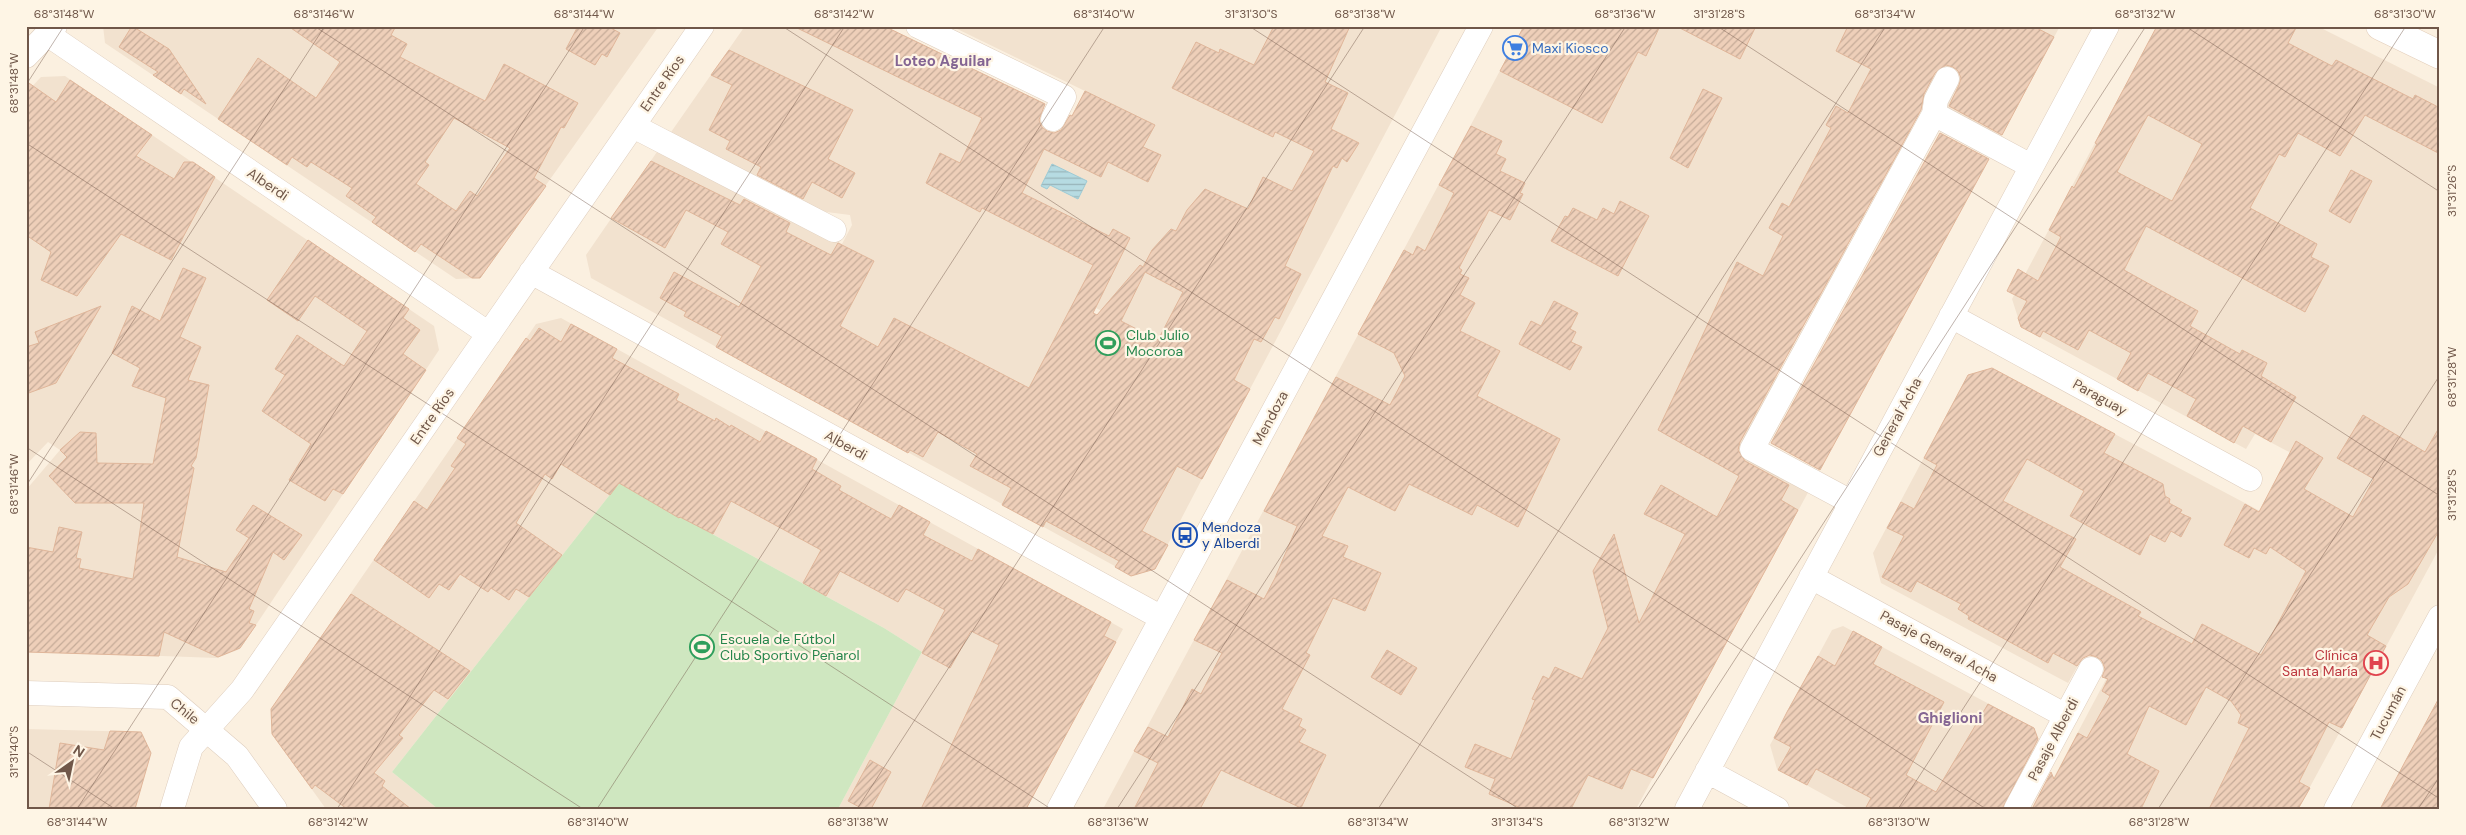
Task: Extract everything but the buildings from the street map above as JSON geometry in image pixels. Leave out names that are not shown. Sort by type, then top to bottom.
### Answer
[{"type":"main road","points":[[2380,26],[2440,55]]},
{"type":"street","name":"Entre Ríos","points":[[172,809],[191,747],[242,690],[702,26]]},
{"type":"street","points":[[918,26],[1064,97],[1053,119]]},
{"type":"street","name":"Mendoza","points":[[1059,809],[1482,26]]},
{"type":"street","name":"General Acha","points":[[1687,809],[2107,26]]},
{"type":"street","points":[[26,56],[51,30]]},
{"type":"street","name":"Alberdi","points":[[51,30],[488,334]]},
{"type":"street","points":[[1851,502],[1752,449],[1934,114],[1936,100],[1947,79]]},
{"type":"street","points":[[1934,114],[2031,166]]},
{"type":"street","points":[[633,126],[834,230]]},
{"type":"street","name":"Alberdi","points":[[531,272],[1162,618]]},
{"type":"street","name":"Paraguay","points":[[1951,316],[2250,479]]},
{"type":"street","name":"Pasaje General Acha","points":[[1811,577],[2066,716]]},
{"type":"street","name":"Tucumán","points":[[2336,809],[2440,617]]},
{"type":"street","name":"Pasaje Alberdi","points":[[2016,809],[2091,669]]},
{"type":"street","name":"Chile","points":[[26,693],[168,696],[237,756],[275,809]]},
{"type":"street","points":[[1707,772],[1777,809]]},
{"type":"shaded area","points":[[103,26],[659,26],[480,278],[456,279],[105,43]]},
{"type":"shaded area","points":[[745,26],[884,26],[1044,103],[1035,120],[1053,152],[1085,91],[951,26],[1442,26],[1250,389],[1077,298],[1029,388],[1202,479],[1155,569],[1131,575],[591,278],[586,255],[659,149],[842,244],[852,225],[850,215],[819,211],[669,135]]},
{"type":"shaded area","points":[[1524,26],[2060,26],[2000,139],[1945,110],[1943,69],[1909,129],[1916,133],[1882,193],[1874,189],[1845,245],[1849,249],[1817,309],[1812,307],[1774,374],[1779,376],[1747,439],[1811,487],[1636,809],[1103,809]]},
{"type":"shaded area","points":[[2157,26],[2317,26],[2440,88],[2440,547],[2298,809],[2037,809],[2112,668],[2085,653],[2068,683],[1881,583],[1873,553],[1968,375],[1992,369],[2260,511],[2291,453],[2255,434],[2246,449],[2021,327],[2012,299]]},
{"type":"shaded area","points":[[65,76],[434,326],[439,350],[240,649],[217,658],[26,651],[26,490],[60,450],[48,442],[26,465],[26,93],[41,77]]},
{"type":"shaded area","points":[[561,318],[1123,629],[1026,809],[838,809],[922,652],[884,628],[619,483],[392,772],[438,809],[326,809],[272,734],[271,709],[536,324]]},
{"type":"shaded area","points":[[1843,626],[2034,728],[2039,742],[2003,809],[1850,809],[1777,769],[1770,745],[1832,630]]},
{"type":"shaded area","points":[[26,729],[141,732],[151,753],[135,809],[26,809]]},
{"type":"green space","name":"Escuela de Fútbol Club Sportivo Peñarol","points":[[619,483],[884,628],[922,652],[838,809],[438,809],[392,772]]},
{"type":"water","points":[[1052,164],[1087,181],[1078,199],[1050,185],[1047,189],[1041,186]]},
{"type":"place","name":"Maxi Kiosco","points":[[1515,48]]},
{"type":"place","name":"Club Julio Mocoroa","points":[[1108,343]]},
{"type":"place","name":"Mendoza y Alberdi","points":[[1185,535]]},
{"type":"place","name":"Escuela de Fútbol Club Sportivo Peñarol","points":[[702,647]]},
{"type":"place","name":"Clínica Santa María","points":[[2376,663]]},
{"type":"district","name":"Loteo Aguilar","points":[[943,61]]},
{"type":"district","name":"Ghiglioni","points":[[1950,718]]}]
